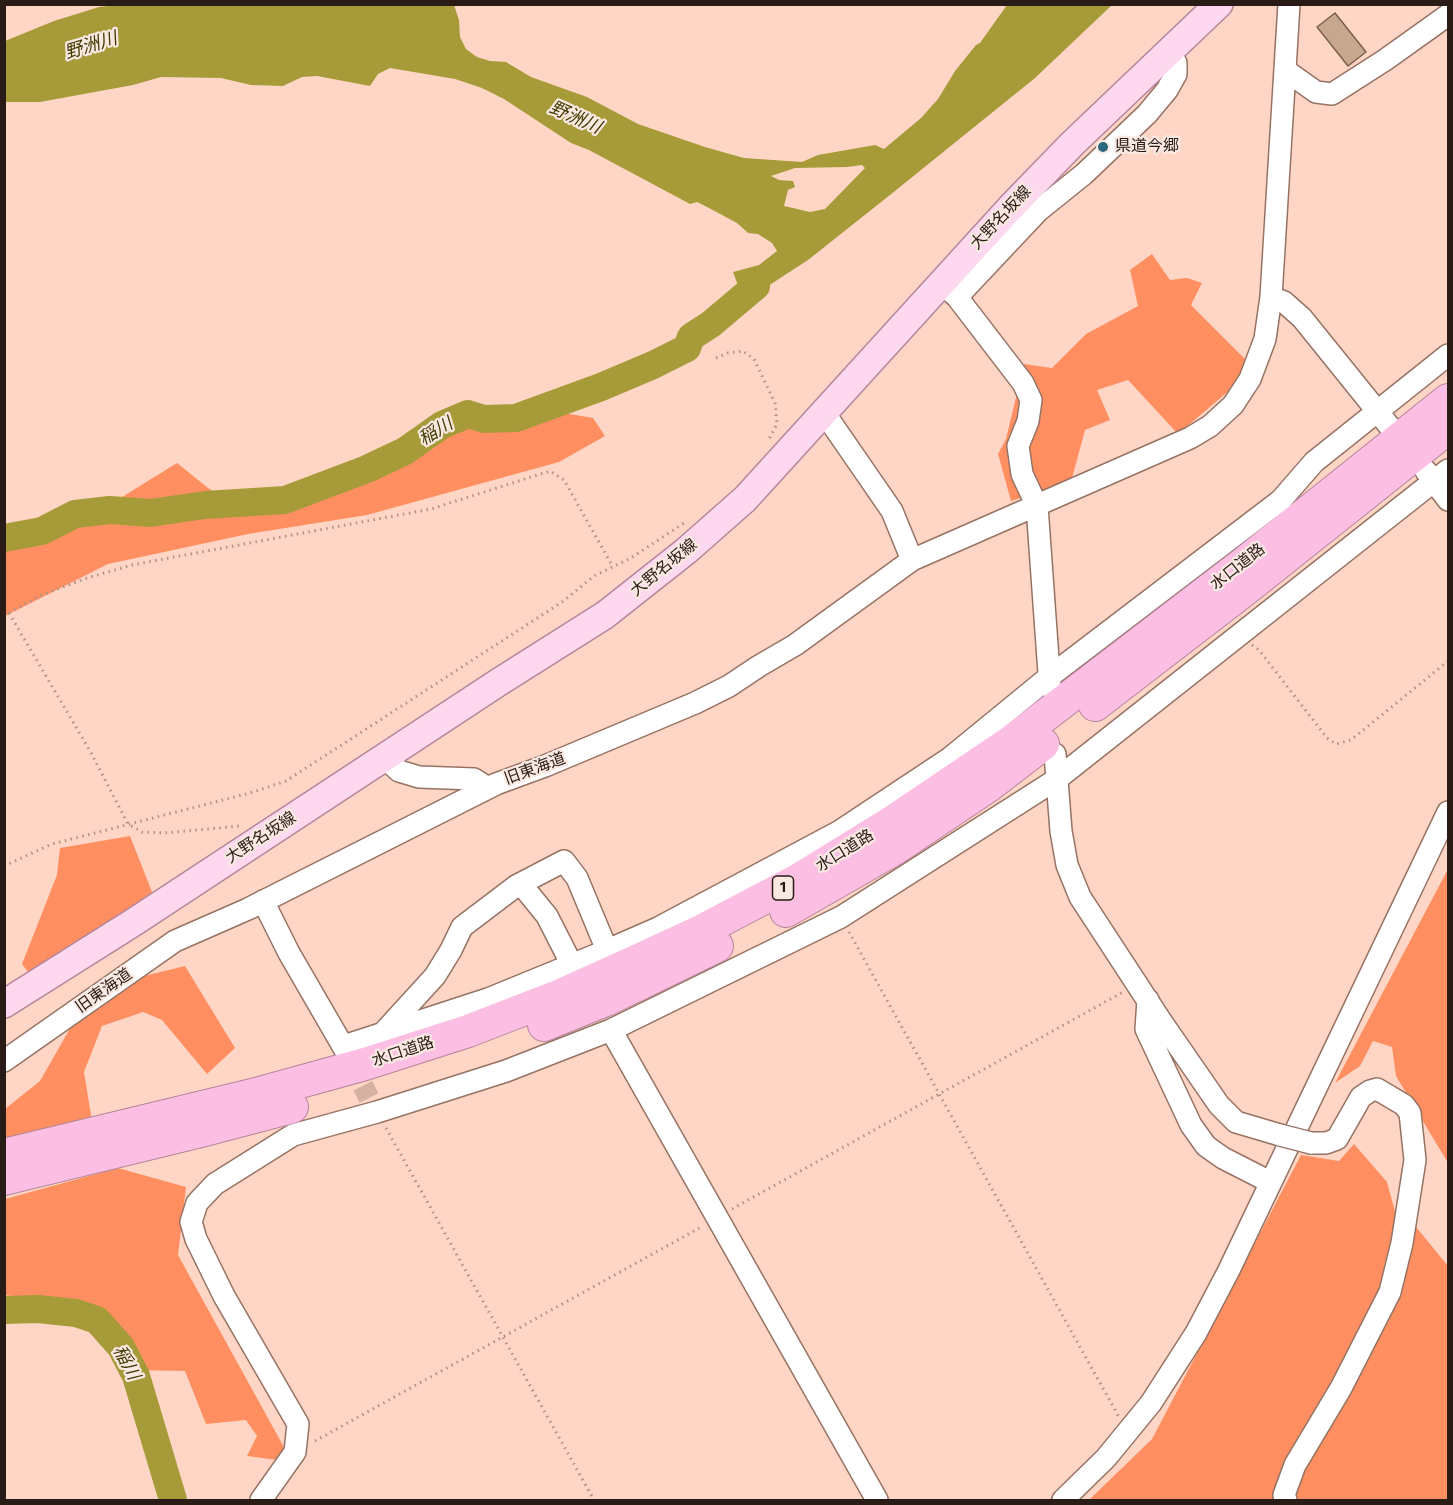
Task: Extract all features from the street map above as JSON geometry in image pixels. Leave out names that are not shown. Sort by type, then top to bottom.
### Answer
[{"type":"highway","name":"水口道路","points":[[4,1155],[260,1093],[365,1064],[468,1031],[556,997],[636,961],[777,891],[889,824],[1012,741],[1243,564],[1449,400]]},
{"type":"highway","name":"水口道路","points":[[4,1179],[201,1131],[331,1096],[470,1053],[606,1000],[769,920],[896,848],[987,787],[1176,643],[1449,428]]},
{"type":"main road","name":"大野名坂線","points":[[4,1004],[605,615],[686,551],[745,498],[824,411],[949,290],[1073,143],[1219,4]]},
{"type":"street","name":"旧東海道","points":[[4,1060],[175,941],[263,902],[488,788],[658,720],[729,686],[795,645],[912,560],[1190,438],[1210,426],[1233,405],[1258,362],[1266,339],[1271,297],[1288,4]]},
{"type":"street","points":[[1285,70],[1316,92],[1332,94],[1449,15]]},
{"type":"street","points":[[949,290],[1023,382],[1031,400],[1028,421],[1018,446],[1022,474],[1037,506],[1049,686]]},
{"type":"street","points":[[1271,297],[1284,302],[1302,318],[1394,432]]},
{"type":"street","points":[[263,902],[289,953],[346,1051],[383,1034],[488,999],[658,928],[840,831],[950,758],[1049,686],[1281,500],[1314,462],[1449,355]]},
{"type":"street","points":[[824,411],[892,511],[912,560]]},
{"type":"street","points":[[261,1500],[296,1452],[297,1424],[224,1296],[196,1239],[191,1222],[197,1203],[215,1184],[293,1135],[373,1105],[506,1071],[611,1030],[841,917],[1056,779],[1239,636],[1436,474],[1449,500]]},
{"type":"street","points":[[1055,754],[1061,831],[1067,865],[1080,897],[1219,1105],[1236,1122],[1311,1143],[1337,1140],[1361,1097],[1370,1091],[1377,1089],[1404,1105],[1410,1113],[1415,1160],[1402,1243],[1390,1293],[1341,1388],[1295,1466],[1284,1495],[1286,1500]]},
{"type":"street","points":[[385,758],[399,771],[419,777],[474,779],[488,788]]},
{"type":"street","points":[[1063,1500],[1106,1458],[1151,1404],[1196,1333],[1229,1270],[1449,812]]},
{"type":"street","points":[[383,1034],[435,976],[462,927],[521,884],[564,861],[577,878],[607,950]]},
{"type":"street","points":[[521,884],[547,916],[572,965]]},
{"type":"street","points":[[1143,992],[1146,1029],[1191,1125],[1206,1146],[1223,1158],[1270,1182]]},
{"type":"street","points":[[611,1030],[877,1500]]},
{"type":"path","points":[[716,358],[743,351],[754,359],[775,403],[777,424],[762,449]]},
{"type":"path","points":[[4,616],[39,596],[87,578],[132,565],[431,509],[550,471],[564,480],[613,567]]},
{"type":"path","points":[[4,866],[52,844],[250,793],[286,781],[562,602],[594,576],[631,558],[691,517]]},
{"type":"path","points":[[9,613],[90,751],[128,825],[142,832],[164,833],[242,826]]},
{"type":"path","points":[[1239,636],[1259,650],[1327,738],[1336,744],[1351,740],[1449,660]]},
{"type":"path","points":[[841,917],[1120,1419]]},
{"type":"path","points":[[296,1452],[939,1093],[1143,992]]},
{"type":"path","points":[[373,1105],[594,1500]]},
{"type":"shaded area","points":[[1152,254],[1170,280],[1187,278],[1202,283],[1191,305],[1247,361],[1231,389],[1178,434],[1128,380],[1097,390],[1110,420],[1085,430],[1071,482],[1011,501],[998,454],[1006,439],[1024,364],[1052,368],[1086,334],[1138,306],[1130,270]]},
{"type":"shaded area","points":[[558,412],[593,418],[605,436],[559,462],[367,515],[248,534],[108,564],[5,616],[5,527],[80,523],[177,463],[208,488],[242,509],[325,491],[465,424]]},
{"type":"shaded area","points":[[130,836],[152,892],[32,977],[22,964],[57,875],[60,848]]},
{"type":"shaded area","points":[[1448,869],[1448,1163],[1396,1076],[1392,1047],[1373,1041],[1360,1066],[1335,1083]]},
{"type":"shaded area","points":[[185,966],[235,1048],[207,1074],[162,1020],[143,1012],[102,1026],[84,1072],[92,1121],[5,1142],[5,1109],[40,1081],[72,1025],[140,977]]},
{"type":"shaded area","points":[[1354,1144],[1387,1182],[1400,1230],[1383,1302],[1333,1407],[1376,1344],[1389,1313],[1412,1222],[1448,1266],[1448,1500],[1089,1500],[1152,1439],[1301,1155],[1339,1161]]},
{"type":"shaded area","points":[[118,1168],[186,1187],[178,1255],[285,1449],[277,1460],[247,1456],[257,1436],[246,1420],[206,1424],[185,1371],[135,1370],[95,1312],[5,1295],[5,1199]]},
{"type":"water","name":"野洲川","points":[[123,4],[454,5],[459,20],[460,37],[466,49],[477,57],[506,62],[531,77],[587,97],[638,124],[705,147],[744,158],[802,162],[818,155],[875,145],[884,149],[921,118],[938,99],[955,71],[980,43],[1007,5],[1112,5],[1035,78],[890,195],[808,260],[725,314],[739,288],[733,272],[759,265],[777,251],[772,243],[758,234],[748,233],[737,223],[697,202],[690,204],[589,150],[571,143],[504,99],[482,88],[455,79],[390,68],[378,74],[370,86],[317,76],[302,77],[283,86],[251,85],[221,78],[161,77],[133,85],[40,102],[5,102],[5,41],[54,21],[99,7]],"holes":[[[862,165],[865,168],[825,209],[810,212],[784,206],[788,190],[795,187],[793,181],[779,180],[771,176],[795,168]]]},
{"type":"building","points":[[1335,13],[1366,52],[1348,66],[1317,27]]},
{"type":"waterway","name":"稲川","points":[[4,538],[42,531],[75,514],[110,510],[150,513],[205,505],[285,500],[367,469],[405,451],[442,425],[468,414],[484,419],[516,418],[653,365],[687,348],[691,337],[711,324],[756,286]]},
{"type":"waterway","name":"稲川","points":[[4,1310],[38,1309],[76,1313],[97,1320],[121,1347],[136,1376],[173,1500]]},
{"type":"tunnel","points":[[349,1058],[369,1098]]},
{"type":"place","name":"県道今郷","points":[[1103,147]]}]
